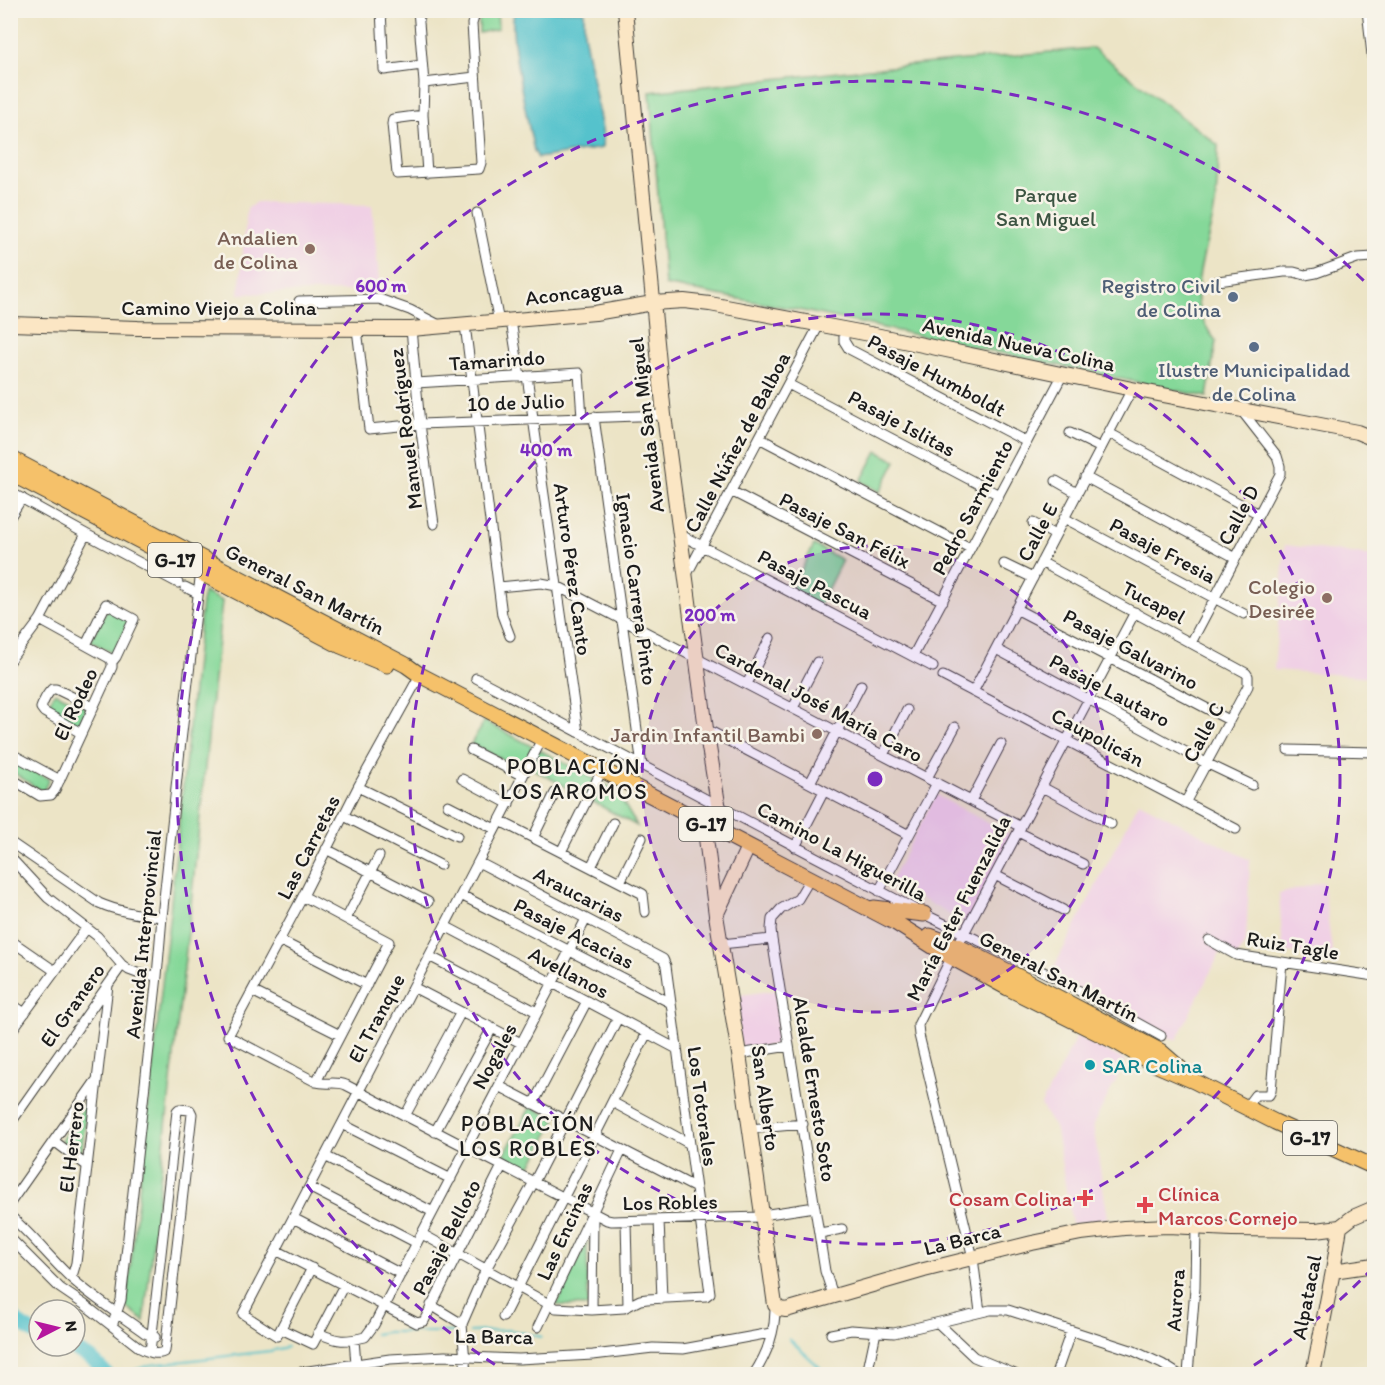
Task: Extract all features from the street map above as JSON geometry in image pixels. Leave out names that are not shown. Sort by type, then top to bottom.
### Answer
[{"type":"main road","name":"General San Martín","points":[[10,458],[341,646],[403,671],[420,675],[862,906],[896,923],[957,946],[1015,975],[1160,1051],[1194,1081],[1275,1122],[1374,1167]]},
{"type":"main road","name":"General San Martín","points":[[10,473],[201,566]]},
{"type":"main road","points":[[862,906],[924,914]]},
{"type":"street","points":[[381,10],[384,70],[422,66]]},
{"type":"street","points":[[418,10],[424,82],[423,115],[427,173]]},
{"type":"street","points":[[423,115],[393,118],[397,174],[479,169],[481,163],[472,24],[476,10]]},
{"type":"street","name":"Avenida San Miguel","points":[[625,10],[664,415],[706,729],[723,834]]},
{"type":"street","points":[[1367,10],[1373,39],[1374,73]]},
{"type":"street","points":[[424,82],[475,77]]},
{"type":"street","name":"Arturo Pérez Canto","points":[[477,213],[505,322],[524,376],[534,420],[578,732]]},
{"type":"street","points":[[1218,281],[1284,272],[1305,275],[1357,258],[1374,257]]},
{"type":"street","points":[[299,301],[379,299],[410,310],[443,326]]},
{"type":"street","name":"Avenida Nueva Colina","points":[[653,303],[684,301],[710,304],[1357,432],[1374,439]]},
{"type":"street","name":"Aconcagua","points":[[505,322],[595,313],[653,303]]},
{"type":"street","name":"Camino Viejo a Colina","points":[[10,324],[138,328],[411,329],[505,322]]},
{"type":"street","points":[[465,325],[502,615],[510,636]]},
{"type":"street","name":"Calle Núñez de Balboa","points":[[686,576],[819,325]]},
{"type":"street","name":"10 de Julio","points":[[357,329],[369,429],[420,424],[664,415]]},
{"type":"street","name":"Manuel Rodríguez","points":[[411,329],[420,424],[434,524]]},
{"type":"street","name":"Pasaje Humboldt","points":[[844,330],[844,341],[849,349],[1027,442]]},
{"type":"street","name":"Tamarindo","points":[[416,383],[579,373],[582,418]]},
{"type":"street","name":"Pedro Sarmiento","points":[[913,656],[1063,374]]},
{"type":"street","name":"Pasaje Islitas","points":[[788,384],[999,495]]},
{"type":"street","name":"Calle E","points":[[973,692],[1132,389]]},
{"type":"street","name":"Calle D","points":[[1191,643],[1280,474],[1281,466],[1277,456],[1240,410]]},
{"type":"street","name":"Ignacio Carrera Pinto","points":[[594,417],[642,766]]},
{"type":"street","points":[[1070,433],[1101,448]]},
{"type":"street","points":[[1109,433],[1259,514]]},
{"type":"street","points":[[759,438],[970,548]]},
{"type":"street","points":[[1085,477],[1236,558]]},
{"type":"street","points":[[1056,481],[1077,493]]},
{"type":"street","name":"Pasaje San Félix","points":[[731,491],[943,601]]},
{"type":"street","points":[[10,492],[197,593]]},
{"type":"street","points":[[10,517],[22,498]]},
{"type":"street","name":"Pasaje Fresia","points":[[1064,518],[1244,614]]},
{"type":"street","points":[[1033,523],[1055,535]]},
{"type":"street","points":[[10,660],[40,620],[86,534]]},
{"type":"street","name":"Pasaje Pascua","points":[[681,535],[933,667]]},
{"type":"street","name":"Tucapel","points":[[1041,562],[1243,670],[1248,676]]},
{"type":"street","points":[[1004,564],[1033,578]]},
{"type":"street","name":"Avenida Interprovincial","points":[[112,1326],[121,1300],[201,566]]},
{"type":"street","name":"Cardenal José María Caro","points":[[499,587],[541,583],[557,586],[937,783],[1083,864]]},
{"type":"street","points":[[86,645],[106,604],[134,620],[112,662]]},
{"type":"street","name":"Pasaje Galvarino","points":[[1016,609],[1229,720]]},
{"type":"street","name":"María Ester Fuenzalida","points":[[980,1312],[973,1258],[918,1025],[957,946],[1135,612]]},
{"type":"street","name":"El Rodeo","points":[[40,620],[109,658],[112,662],[112,667],[60,780]]},
{"type":"street","points":[[747,684],[770,638]]},
{"type":"street","name":"Pasaje Lautaro","points":[[996,649],[1206,763],[1252,785]]},
{"type":"street","points":[[792,708],[817,662]]},
{"type":"street","name":"Las Carretas","points":[[228,1036],[358,787],[420,675]]},
{"type":"street","name":"Caupolicán","points":[[943,676],[1236,829]]},
{"type":"street","name":"Calle C","points":[[1185,803],[1248,686],[1248,676]]},
{"type":"street","name":"Camino La Higuerilla","points":[[476,678],[924,914],[957,946]]},
{"type":"street","points":[[810,783],[861,684]]},
{"type":"street","points":[[81,733],[44,712],[42,705],[50,691],[56,689],[93,707]]},
{"type":"street","points":[[883,755],[907,710]]},
{"type":"street","points":[[927,778],[955,727]]},
{"type":"street","points":[[706,729],[909,835]]},
{"type":"street","name":"El Tranque","points":[[279,1333],[243,1314],[542,739]]},
{"type":"street","points":[[971,801],[1001,744]]},
{"type":"street","points":[[471,750],[523,776]]},
{"type":"street","points":[[1288,750],[1374,752]]},
{"type":"street","points":[[10,753],[60,780],[51,795],[40,796],[10,778]]},
{"type":"street","points":[[561,852],[602,770]]},
{"type":"street","points":[[462,779],[509,804]]},
{"type":"street","points":[[879,891],[937,783]]},
{"type":"street","points":[[358,787],[456,836]]},
{"type":"street","points":[[1042,787],[1111,824]]},
{"type":"street","points":[[795,847],[824,791]]},
{"type":"street","points":[[533,838],[555,792]]},
{"type":"street","points":[[448,805],[533,838],[643,894],[645,912]]},
{"type":"street","points":[[344,816],[440,865]]},
{"type":"street","points":[[591,867],[613,823]]},
{"type":"street","name":"San Alberto","points":[[704,823],[775,1305],[769,1346],[754,1374]]},
{"type":"street","points":[[620,882],[642,838]]},
{"type":"street","points":[[10,842],[109,908],[162,916]]},
{"type":"street","points":[[716,915],[748,847]]},
{"type":"street","points":[[326,849],[428,902]]},
{"type":"street","points":[[346,919],[379,856]]},
{"type":"street","points":[[10,857],[48,898],[102,941],[122,965],[136,973],[157,976]]},
{"type":"street","name":"Araucarias","points":[[478,862],[663,959]]},
{"type":"street","points":[[995,875],[1064,910]]},
{"type":"street","points":[[721,944],[772,939],[772,919],[781,909],[798,899],[810,879]]},
{"type":"street","name":"Pasaje Acacias","points":[[461,895],[671,1003]]},
{"type":"street","points":[[303,896],[389,942],[316,1082]]},
{"type":"street","name":"Nogales","points":[[354,1340],[365,1337],[374,1325],[586,918]]},
{"type":"street","name":"Avellanos","points":[[445,926],[677,1049]]},
{"type":"street","points":[[10,1033],[86,929]]},
{"type":"street","name":"Alcalde Ernesto Soto","points":[[772,939],[825,1271],[833,1295]]},
{"type":"street","points":[[10,940],[55,971]]},
{"type":"street","points":[[279,940],[367,985]]},
{"type":"street","name":"Ruiz Tagle","points":[[1209,940],[1236,955],[1374,976]]},
{"type":"street","points":[[429,956],[537,1012]]},
{"type":"street","name":"Los Totorales","points":[[662,1299],[706,1296],[710,1293],[666,966],[663,959]]},
{"type":"street","points":[[1246,1107],[1255,1095],[1269,1095],[1271,1091],[1282,962]]},
{"type":"street","name":"El Granero","points":[[10,1124],[122,965]]},
{"type":"street","name":"El Herrero","points":[[70,1276],[74,1273],[76,1263],[108,985]]},
{"type":"street","points":[[413,987],[521,1044]]},
{"type":"street","points":[[252,991],[340,1035]]},
{"type":"street","points":[[534,1104],[587,1001]]},
{"type":"street","points":[[10,1003],[25,1013]]},
{"type":"street","points":[[405,1116],[461,1012]]},
{"type":"street","points":[[88,1014],[96,1015],[103,1021]]},
{"type":"street","points":[[466,1374],[462,1324],[486,1269],[534,1182],[618,1018]]},
{"type":"street","points":[[435,1132],[492,1028]]},
{"type":"street","points":[[1124,1032],[1161,1036]]},
{"type":"street","points":[[503,1317],[647,1033]]},
{"type":"street","name":"Los Robles","points":[[228,1036],[316,1082],[340,1083],[612,1221],[762,1216],[815,1207]]},
{"type":"street","points":[[739,1054],[789,1046]]},
{"type":"street","points":[[10,1203],[97,1079]]},
{"type":"street","points":[[499,1086],[696,1188]]},
{"type":"street","points":[[612,1102],[690,1144]]},
{"type":"street","points":[[10,1238],[60,1288],[140,1348],[150,1352],[159,1354],[163,1353],[192,1114],[190,1110],[179,1109],[177,1111],[150,1352]]},
{"type":"street","points":[[342,1124],[451,1179]]},
{"type":"street","points":[[750,1129],[803,1124]]},
{"type":"street","points":[[54,1141],[87,1165]]},
{"type":"street","name":"Las Encinas","points":[[538,1328],[622,1150]]},
{"type":"street","points":[[325,1156],[434,1212]]},
{"type":"street","name":"Pasaje Belloto","points":[[384,1306],[417,1323],[424,1321],[502,1166]]},
{"type":"street","points":[[309,1187],[457,1253],[556,1308],[592,1310],[624,1308],[639,1300],[662,1299],[658,1220]]},
{"type":"street","name":"La Barca","points":[[775,1305],[780,1310],[786,1310],[924,1269],[1056,1238],[1102,1230],[1168,1226],[1316,1230],[1340,1227],[1374,1208]]},
{"type":"street","points":[[592,1310],[593,1213]]},
{"type":"street","points":[[10,1216],[70,1276],[96,1298],[152,1336],[166,1340]]},
{"type":"street","points":[[293,1218],[401,1274]]},
{"type":"street","points":[[626,1221],[628,1306]]},
{"type":"street","name":"Alpatacal","points":[[1313,1374],[1334,1271],[1340,1227]]},
{"type":"street","name":"Aurora","points":[[1188,1374],[1195,1288],[1196,1228]]},
{"type":"street","points":[[820,1233],[842,1229]]},
{"type":"street","points":[[276,1250],[384,1306]]},
{"type":"street","points":[[1334,1271],[1374,1266]]},
{"type":"street","points":[[312,1268],[279,1333],[313,1344],[344,1285]]},
{"type":"street","points":[[431,1305],[462,1324]]},
{"type":"street","points":[[831,1334],[851,1330],[894,1333],[980,1312],[1008,1310],[1134,1351],[1178,1374]]},
{"type":"street","points":[[938,1323],[974,1357],[1016,1374]]},
{"type":"street","points":[[1056,1374],[1071,1331]]},
{"type":"street","points":[[867,1374],[876,1332]]},
{"type":"street","name":"La Barca","points":[[288,1374],[390,1359],[464,1356],[519,1359],[592,1355],[653,1348],[683,1349],[771,1333]]},
{"type":"street","points":[[318,1334],[336,1341],[354,1340],[356,1364]]},
{"type":"shaded area","name":"Andalien de Colina","points":[[256,202],[372,205],[380,290],[239,294],[247,209]]},
{"type":"shaded area","name":"Colegio Desirée","points":[[1285,545],[1374,556],[1374,677],[1274,670]]},
{"type":"shaded area","points":[[936,795],[1012,836],[966,923],[890,882]]},
{"type":"shaded area","points":[[1139,802],[1250,860],[1246,941],[1236,959],[1222,949],[1176,1041],[1050,975]]},
{"type":"shaded area","points":[[1323,882],[1333,958],[1283,951],[1279,894]]},
{"type":"shaded area","points":[[778,990],[786,1043],[741,1050],[733,996]]},
{"type":"shaded area","points":[[1077,1036],[1126,1061],[1093,1125],[1108,1218],[1072,1224],[1056,1131],[1041,1105]]},
{"type":"green space","points":[[479,11],[497,11],[498,29],[479,33]]},
{"type":"green space","name":"Parque San Miguel","points":[[1093,48],[1218,145],[1215,206],[1198,291],[1201,313],[1216,341],[1207,397],[804,311],[665,285],[650,92]]},
{"type":"green space","points":[[877,451],[896,461],[880,492],[861,481]]},
{"type":"green space","points":[[814,545],[842,560],[819,606],[790,592]]},
{"type":"green space","points":[[203,592],[222,601],[190,914],[144,1321],[126,1307]]},
{"type":"green space","points":[[107,609],[129,620],[114,654],[90,641]]},
{"type":"green space","points":[[55,692],[87,708],[79,725],[46,708]]},
{"type":"green space","points":[[484,721],[616,790],[637,826],[526,765],[522,769],[471,744]]},
{"type":"green space","points":[[10,757],[49,779],[43,792],[11,771]]},
{"type":"green space","points":[[89,1097],[81,1155],[61,1141]]},
{"type":"green space","points":[[531,1106],[556,1120],[528,1171],[503,1157]]},
{"type":"green space","points":[[587,1241],[588,1306],[556,1305]]},
{"type":"water","points":[[515,10],[584,11],[584,33],[603,135],[602,148],[538,158],[534,151],[523,100],[516,56],[513,36]]},
{"type":"waterway","points":[[10,1314],[27,1329]]},
{"type":"waterway","points":[[470,1332],[510,1330],[542,1337]]},
{"type":"waterway","points":[[375,1334],[456,1332]]},
{"type":"waterway","points":[[789,1339],[827,1374]]},
{"type":"waterway","points":[[123,1374],[150,1365],[287,1347]]},
{"type":"waterway","points":[[87,1356],[107,1374]]},
{"type":"place","name":"Andalien de Colina","points":[[310,249]]},
{"type":"place","name":"Registro Civil de Colina","points":[[1233,297]]},
{"type":"place","name":"Ilustre Municipalidad de Colina","points":[[1254,347]]},
{"type":"place","name":"Colegio Desirée","points":[[1327,598]]},
{"type":"place","name":"Jardin Infantil Bambi","points":[[817,734]]},
{"type":"place","name":"SAR Colina","points":[[1090,1065]]},
{"type":"place","name":"Cosam Colina","points":[[1085,1198]]},
{"type":"place","name":"Clínica Marcos Cornejo","points":[[1145,1205]]},
{"type":"district","name":"POBLACIÓN LOS AROMOS","points":[[574,778]]},
{"type":"district","name":"POBLACIÓN LOS ROBLES","points":[[528,1136]]}]
